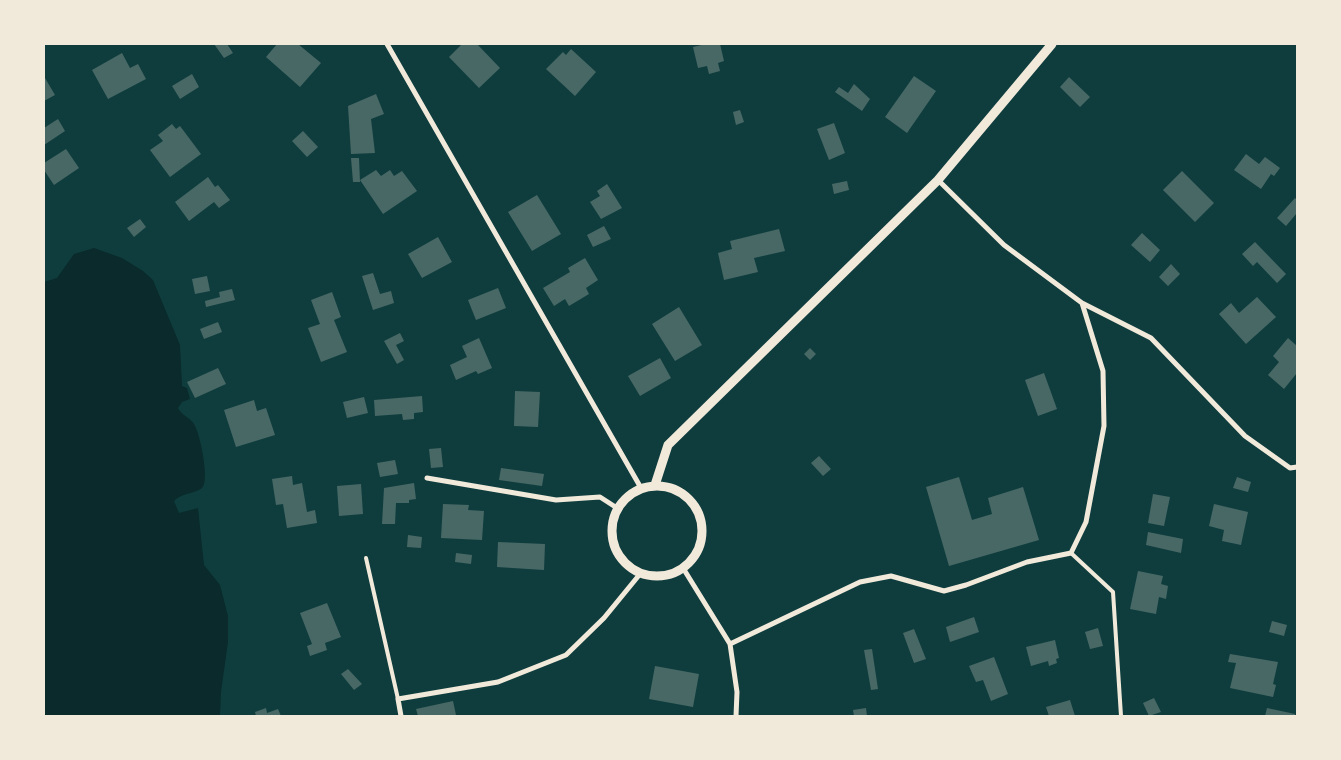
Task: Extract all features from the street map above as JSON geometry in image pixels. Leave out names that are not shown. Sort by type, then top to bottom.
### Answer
[{"type":"street","points":[[387,44],[641,488]]},
{"type":"street","points":[[655,486],[668,445],[938,180],[1052,44]]},
{"type":"street","points":[[938,180],[1004,245],[1082,303],[1151,338],[1245,436],[1290,468],[1297,467]]},
{"type":"street","points":[[730,644],[860,582],[891,576],[944,591],[966,585],[1027,562],[1071,553],[1086,522],[1104,426],[1103,370],[1082,303]]},
{"type":"street","points":[[427,478],[556,500],[600,497],[617,508]]},
{"type":"street","points":[[655,486],[669,487],[682,493],[693,503],[700,516],[702,530],[700,545],[694,558],[683,568],[670,575],[655,577],[640,574],[627,566],[617,553],[612,538],[612,523],[617,508],[627,496],[641,488],[655,486]]},
{"type":"street","points":[[683,568],[730,644],[737,692],[736,716]]},
{"type":"street","points":[[401,716],[398,699],[498,682],[566,655],[604,618],[640,574]]},
{"type":"lane","points":[[1071,553],[1113,592],[1122,716]]},
{"type":"lane","points":[[366,558],[398,699]]},
{"type":"water","points":[[94,248],[122,258],[143,271],[153,280],[180,345],[182,386],[187,388],[190,399],[182,402],[178,408],[192,422],[196,429],[201,446],[205,476],[202,488],[180,496],[174,501],[179,513],[198,508],[204,565],[220,585],[228,616],[228,642],[221,692],[220,716],[44,716],[44,282],[57,278],[74,254]]},
{"type":"building","points":[[214,44],[227,44],[233,53],[224,58]]},
{"type":"building","points":[[277,44],[298,44],[321,63],[300,87],[266,57]]},
{"type":"building","points":[[462,44],[477,44],[500,68],[479,88],[449,57]]},
{"type":"building","points":[[706,44],[720,44],[724,61],[718,63],[720,71],[709,74],[707,66],[698,68],[693,47]]},
{"type":"building","points":[[571,49],[596,72],[575,96],[546,69],[563,52],[566,55]]},
{"type":"building","points":[[122,53],[130,68],[138,64],[146,79],[108,99],[92,70]]},
{"type":"building","points":[[192,74],[199,87],[180,99],[172,86]]},
{"type":"building","points":[[914,76],[936,91],[907,133],[885,117]]},
{"type":"building","points":[[1069,77],[1090,97],[1080,107],[1060,87]]},
{"type":"building","points":[[44,79],[55,95],[44,101]]},
{"type":"building","points":[[854,84],[870,99],[862,111],[835,92],[839,87],[848,93]]},
{"type":"building","points":[[376,94],[384,114],[371,119],[375,153],[351,154],[348,106]]},
{"type":"building","points":[[740,110],[744,122],[736,125],[733,112]]},
{"type":"building","points":[[58,119],[65,131],[44,145],[44,128]]},
{"type":"building","points":[[834,123],[845,153],[829,160],[817,129]]},
{"type":"building","points":[[172,124],[176,129],[180,126],[201,154],[170,177],[150,150],[163,141],[158,135]]},
{"type":"building","points":[[303,131],[318,147],[307,157],[292,141]]},
{"type":"building","points":[[66,149],[79,168],[54,185],[44,170],[44,163]]},
{"type":"building","points":[[1246,154],[1259,164],[1265,157],[1280,168],[1274,176],[1271,174],[1261,189],[1234,170]]},
{"type":"building","points":[[351,158],[359,158],[360,182],[353,182]]},
{"type":"building","points":[[376,170],[381,176],[390,170],[394,176],[402,171],[417,191],[383,214],[360,180]]},
{"type":"building","points":[[1182,171],[1214,203],[1195,222],[1163,190]]},
{"type":"building","points":[[208,177],[215,187],[218,185],[230,200],[219,208],[214,202],[189,221],[175,202]]},
{"type":"building","points":[[847,181],[849,190],[834,194],[832,184]]},
{"type":"building","points":[[607,184],[622,208],[601,219],[590,202],[600,196],[597,191]]},
{"type":"building","points":[[537,195],[561,234],[532,251],[508,212]]},
{"type":"building","points":[[1295,198],[1297,200],[1297,213],[1286,226],[1277,218]]},
{"type":"building","points":[[140,219],[146,227],[134,237],[127,228]]},
{"type":"building","points":[[604,226],[611,239],[593,247],[587,235]]},
{"type":"building","points":[[779,229],[785,251],[754,258],[758,272],[724,280],[718,253],[732,249],[730,241]]},
{"type":"building","points":[[1142,233],[1160,250],[1150,262],[1131,245]]},
{"type":"building","points":[[438,237],[452,262],[422,278],[408,254]]},
{"type":"building","points":[[1255,242],[1286,274],[1277,283],[1257,262],[1253,266],[1242,254]]},
{"type":"building","points":[[585,258],[598,280],[586,288],[589,294],[569,306],[565,299],[554,306],[543,288],[570,272],[568,268]]},
{"type":"building","points":[[1171,264],[1180,274],[1168,286],[1159,277]]},
{"type":"building","points":[[373,273],[380,294],[391,291],[394,303],[373,310],[362,276]]},
{"type":"building","points":[[207,276],[210,291],[195,294],[192,279]]},
{"type":"building","points":[[498,288],[506,308],[476,320],[468,300]]},
{"type":"building","points":[[232,289],[235,300],[206,307],[205,301],[220,297],[219,292]]},
{"type":"building","points":[[332,292],[341,317],[334,320],[347,352],[321,362],[308,328],[320,324],[311,300]]},
{"type":"building","points":[[1257,297],[1276,317],[1246,344],[1219,314],[1231,303],[1239,313]]},
{"type":"building","points":[[679,307],[702,345],[675,361],[652,324]]},
{"type":"building","points":[[218,322],[222,332],[204,339],[200,329]]},
{"type":"building","points":[[400,333],[404,341],[396,345],[404,360],[397,364],[384,341]]},
{"type":"building","points":[[479,338],[492,368],[478,374],[476,371],[456,380],[450,365],[467,357],[462,346]]},
{"type":"building","points":[[1288,338],[1297,346],[1297,373],[1284,389],[1268,375],[1279,362],[1273,356]]},
{"type":"building","points":[[810,348],[816,354],[810,360],[804,354]]},
{"type":"building","points":[[660,358],[671,378],[640,396],[628,376]]},
{"type":"building","points":[[218,368],[226,384],[195,398],[187,382]]},
{"type":"building","points":[[1044,373],[1057,409],[1038,416],[1025,380]]},
{"type":"building","points":[[515,391],[540,392],[538,427],[514,426]]},
{"type":"building","points":[[422,396],[423,412],[414,413],[414,419],[403,420],[402,414],[375,416],[374,400]]},
{"type":"building","points":[[364,397],[368,413],[347,418],[343,402]]},
{"type":"building","points":[[254,400],[257,411],[266,408],[275,435],[236,447],[224,410]]},
{"type":"building","points":[[441,448],[443,467],[431,468],[429,449]]},
{"type":"building","points":[[819,456],[831,469],[823,476],[811,463]]},
{"type":"building","points":[[395,460],[398,474],[380,477],[377,463]]},
{"type":"building","points":[[501,468],[544,474],[542,486],[499,480]]},
{"type":"building","points":[[292,476],[293,485],[302,483],[307,512],[315,510],[317,523],[287,528],[283,504],[276,505],[272,479]]},
{"type":"building","points":[[959,477],[972,520],[992,514],[988,498],[1023,487],[1039,540],[949,566],[926,487]]},
{"type":"building","points":[[1237,477],[1251,482],[1248,492],[1233,488]]},
{"type":"building","points":[[414,483],[416,499],[409,500],[409,503],[396,503],[395,524],[382,524],[384,488]]},
{"type":"building","points":[[361,484],[363,514],[339,516],[337,486]]},
{"type":"building","points":[[1153,494],[1170,497],[1164,526],[1148,523]]},
{"type":"building","points":[[443,504],[469,505],[468,510],[484,511],[482,540],[441,538]]},
{"type":"building","points":[[1214,504],[1248,512],[1241,545],[1222,541],[1224,530],[1209,526]]},
{"type":"building","points":[[1148,532],[1183,539],[1181,553],[1146,545]]},
{"type":"building","points":[[408,535],[422,537],[421,548],[407,547]]},
{"type":"building","points":[[498,542],[545,544],[544,570],[497,567]]},
{"type":"building","points":[[456,553],[472,555],[471,564],[455,562]]},
{"type":"building","points":[[1138,571],[1163,576],[1161,584],[1168,586],[1166,599],[1159,597],[1156,614],[1130,609]]},
{"type":"building","points":[[327,603],[341,637],[325,643],[327,650],[310,656],[307,646],[312,644],[300,613]]},
{"type":"building","points":[[974,617],[979,632],[950,642],[946,627]]},
{"type":"building","points":[[1272,621],[1287,625],[1284,636],[1269,632]]},
{"type":"building","points":[[1098,628],[1103,646],[1090,649],[1085,632]]},
{"type":"building","points":[[914,629],[926,659],[914,663],[903,633]]},
{"type":"building","points":[[1055,640],[1059,658],[1056,659],[1057,663],[1049,666],[1048,661],[1031,666],[1026,647]]},
{"type":"building","points":[[872,649],[878,689],[871,690],[864,650]]},
{"type":"building","points":[[1230,654],[1278,662],[1273,684],[1276,685],[1273,697],[1230,688],[1236,663],[1228,662]]},
{"type":"building","points":[[994,657],[1008,694],[991,701],[983,680],[976,682],[969,666]]},
{"type":"building","points":[[655,666],[699,674],[693,707],[649,699]]},
{"type":"building","points":[[348,669],[362,684],[354,690],[341,674]]},
{"type":"building","points":[[1154,698],[1161,712],[1149,716],[1143,703]]},
{"type":"building","points":[[1070,700],[1075,716],[1049,716],[1046,707]]},
{"type":"building","points":[[453,701],[456,715],[418,716],[416,709]]},
{"type":"building","points":[[266,708],[267,713],[278,709],[281,716],[256,716],[255,712]]},
{"type":"building","points":[[866,708],[867,716],[854,716],[853,710]]},
{"type":"building","points":[[1267,708],[1295,714],[1295,716],[1265,716]]}]
